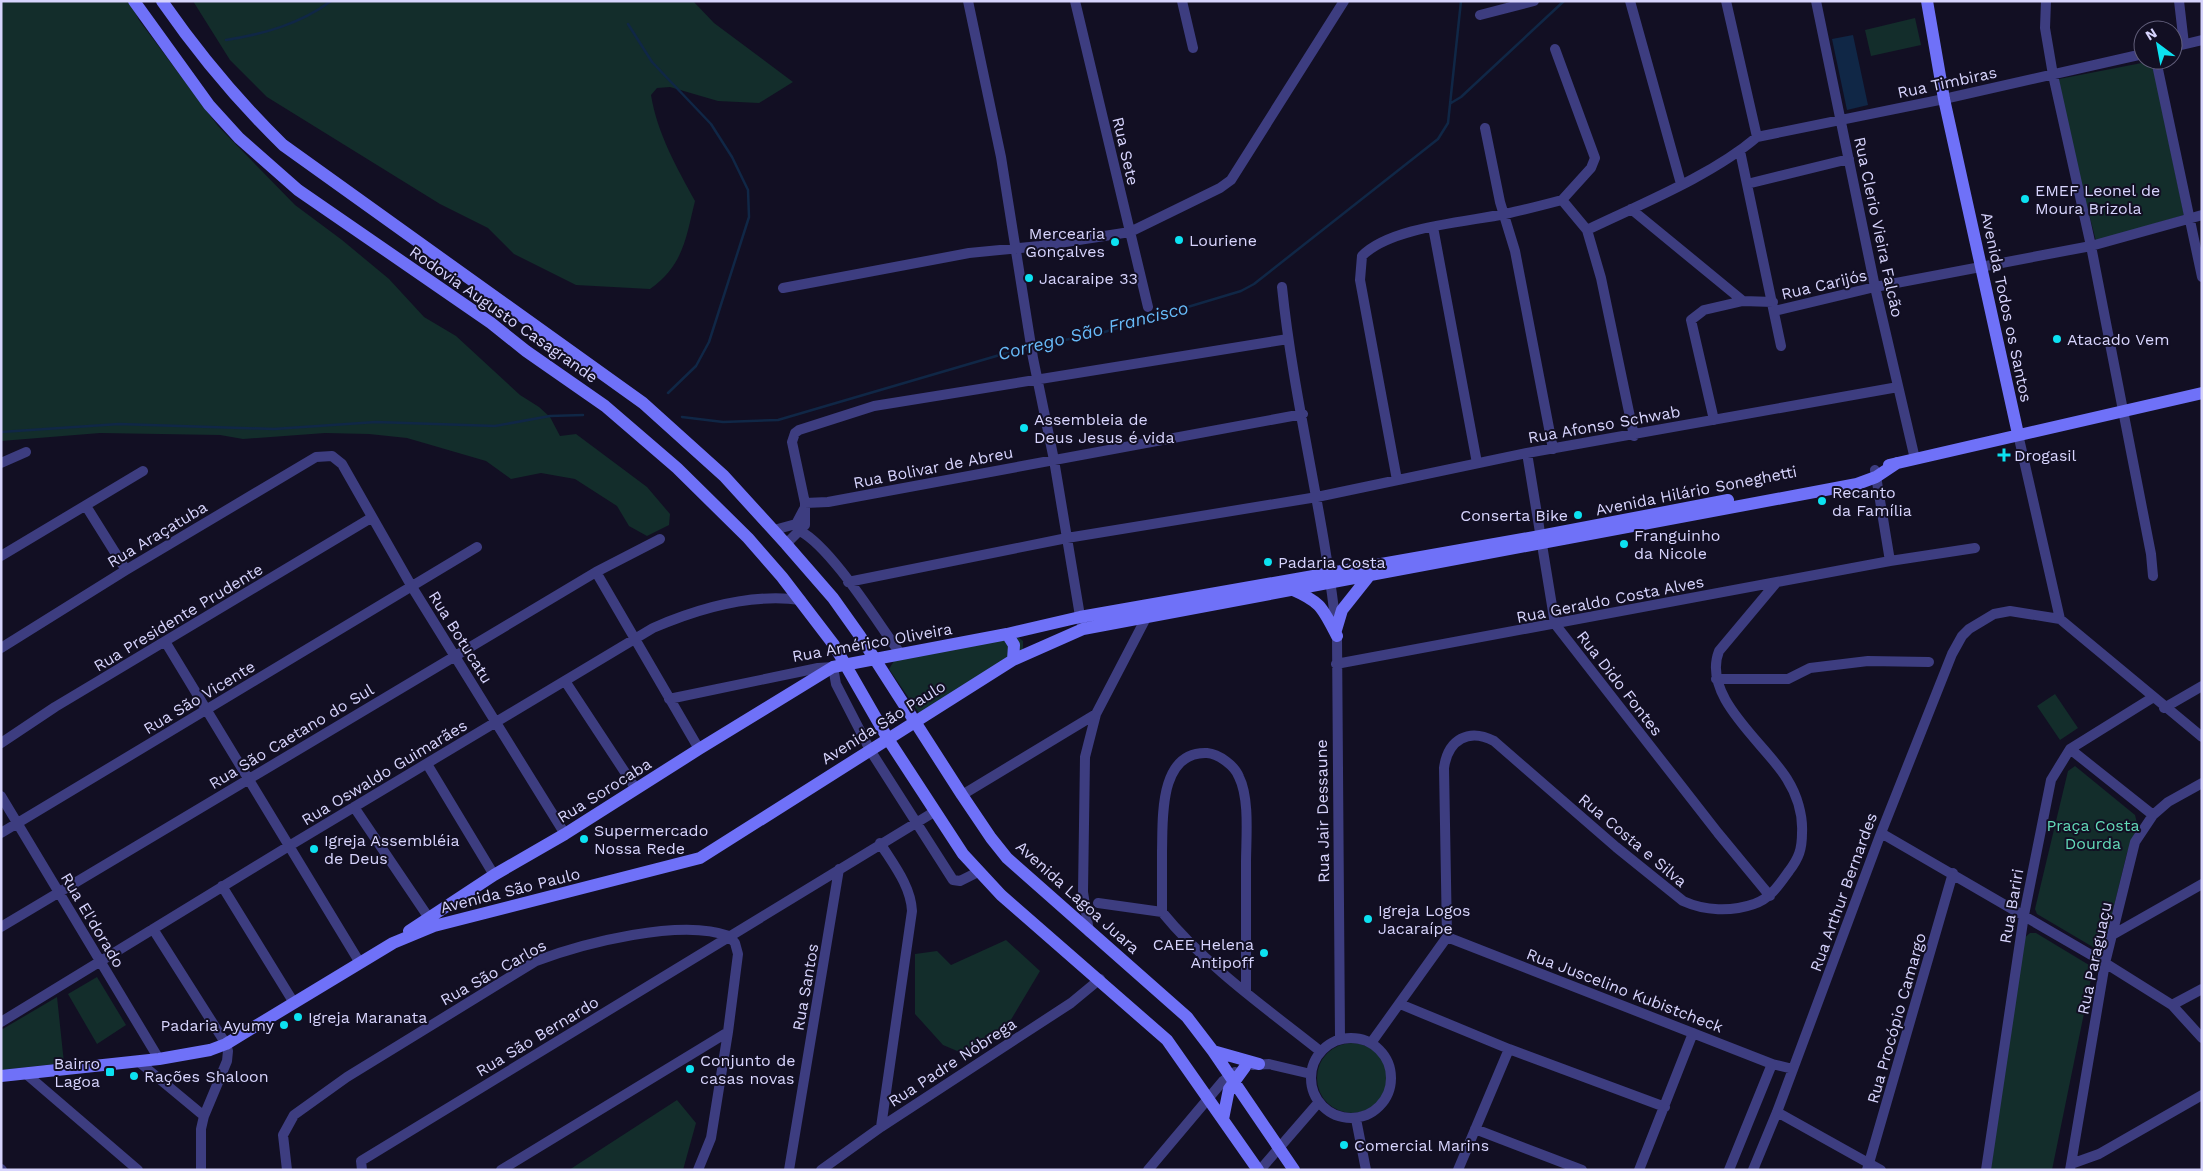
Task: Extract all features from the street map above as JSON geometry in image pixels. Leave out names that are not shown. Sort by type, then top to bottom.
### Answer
[{"type":"street","name":"Rodovia Augusto Casagrande","points":[[134,1],[209,105],[239,138],[298,190],[491,323],[526,351],[605,406],[705,495],[748,538],[801,600],[847,664]]},
{"type":"street","name":"Avenida Lagoa Juara","points":[[162,1],[182,30],[252,115],[283,145],[643,403],[724,476],[833,598],[875,658],[962,795],[1007,858],[1187,1017],[1213,1051],[1294,1170]]},
{"type":"street","points":[[968,1],[986,79],[1016,248],[1033,358],[1054,460],[1081,623]]},
{"type":"street","name":"Rua Sete","points":[[1075,1],[1148,307]]},
{"type":"street","points":[[1182,1],[1193,48]]},
{"type":"street","points":[[783,288],[969,253],[1130,232],[1220,188],[1231,180],[1344,1]]},
{"type":"street","points":[[1480,14],[1508,5],[1534,1]]},
{"type":"street","points":[[1630,1],[1681,184]]},
{"type":"street","points":[[1587,230],[1681,184],[1740,151],[1757,137],[1726,1]]},
{"type":"street","name":"Rua Clerio Vieira Falcão","points":[[1816,1],[1842,119],[1875,287],[1915,459]]},
{"type":"street","name":"Avenida Todos os Santos","points":[[1927,1],[1944,99],[2060,620]]},
{"type":"street","points":[[2046,1],[2045,28],[2053,75],[2091,246],[2151,554],[2153,576]]},
{"type":"street","points":[[2179,1],[2184,44],[2202,40]]},
{"type":"street","points":[[1397,480],[1360,280],[1360,259],[1365,253],[1379,244],[1433,227],[1505,214],[1562,200],[1591,168],[1595,158],[1555,48]]},
{"type":"street","name":"Rua Timbiras","points":[[1757,137],[1944,99],[2133,56]]},
{"type":"street","points":[[2158,70],[2202,277]]},
{"type":"street","points":[[1485,128],[1515,251],[1553,449]]},
{"type":"street","points":[[1740,151],[1781,346]]},
{"type":"street","points":[[1747,184],[1849,159]]},
{"type":"street","points":[[1562,200],[1587,230],[1600,278],[1634,436]]},
{"type":"street","points":[[1631,209],[1743,301]]},
{"type":"street","name":"Rua Carijós","points":[[1714,420],[1691,320],[1704,310],[1743,301],[1773,306],[2091,246],[2202,215]]},
{"type":"street","points":[[1433,227],[1476,463]]},
{"type":"street","name":"Rua Jair Dessaune","points":[[1282,287],[1288,339],[1331,578],[1336,633],[1340,1039]]},
{"type":"street","points":[[786,544],[800,526],[805,505],[792,442],[795,433],[799,430],[874,406],[1038,381],[1288,339]]},
{"type":"street","name":"Rua Afonso Schwab","points":[[1067,538],[1317,497],[1527,453],[1634,436],[1898,387]]},
{"type":"street","name":"Avenida Hilário Soneghetti","points":[[1081,623],[1858,484],[1896,463],[2202,393]]},
{"type":"street","name":"Rua Bolivar de Abreu","points":[[805,505],[1303,414]]},
{"type":"street","points":[[1,463],[26,452]]},
{"type":"street","name":"Rua Dido Fontes","points":[[1527,453],[1555,624],[1718,833],[1770,896]]},
{"type":"street","name":"Rua Botucatu","points":[[332,456],[342,464],[371,518],[412,587],[565,834]]},
{"type":"street","name":"Rua Araçatuba","points":[[1,648],[126,570],[316,457],[332,456]]},
{"type":"street","points":[[1,556],[143,471]]},
{"type":"street","points":[[1876,473],[1890,561]]},
{"type":"street","points":[[86,506],[126,570]]},
{"type":"street","name":"Rua Presidente Prudente","points":[[1,743],[55,707],[166,643],[371,518]]},
{"type":"street","points":[[774,530],[800,526]]},
{"type":"street","points":[[800,526],[825,552],[900,654]]},
{"type":"street","points":[[848,582],[1067,538]]},
{"type":"street","name":"Rua São Caetano do Sul","points":[[1,927],[596,572],[660,539]]},
{"type":"street","name":"Avenida Hilário Soneghetti","points":[[1230,596],[1291,589],[1331,578],[1369,576],[1541,540]]},
{"type":"street","name":"Rua São Vicente","points":[[1,833],[477,547]]},
{"type":"street","name":"Rua Geraldo Costa Alves","points":[[1336,664],[1890,561],[1975,548]]},
{"type":"street","points":[[596,572],[699,749]]},
{"type":"street","points":[[1336,633],[1342,610],[1369,576]]},
{"type":"street","name":"Rua Costa e Silva","points":[[1447,937],[1444,768],[1446,757],[1451,748],[1460,739],[1470,734],[1481,734],[1494,741],[1663,887],[1683,902],[1713,910],[1740,908],[1756,904],[1770,896],[1802,853],[1802,822],[1798,801],[1788,779],[1725,699],[1716,679],[1715,662],[1719,651],[1776,583]]},
{"type":"street","points":[[1291,589],[1312,598],[1319,604],[1336,633]]},
{"type":"street","name":"Rua Oswaldo Guimarães","points":[[1,1022],[354,806],[634,639],[683,615],[722,605],[778,597],[801,600]]},
{"type":"street","name":"Rua Arthur Bernardes","points":[[1753,1170],[1793,1070],[1881,832],[1952,654],[1962,636],[1994,614],[2010,611],[2060,620]]},
{"type":"street","points":[[1089,932],[1084,906],[1085,757],[1096,714],[1145,612]]},
{"type":"street","points":[[2060,620],[2164,708],[2202,737]]},
{"type":"street","name":"Rua Américo Oliveira","points":[[669,699],[818,668],[833,667],[1007,634],[1081,623]]},
{"type":"street","name":"Avenida São Paulo","points":[[1,1076],[139,1062],[210,1050],[226,1044],[431,922],[700,858],[1013,660],[1081,623]]},
{"type":"street","points":[[1007,634],[1014,645],[1013,660]]},
{"type":"street","points":[[166,643],[208,709],[248,779],[360,963]]},
{"type":"street","points":[[1716,679],[1788,679],[1810,668],[1868,661],[1929,662]]},
{"type":"street","points":[[847,664],[888,739],[934,812],[978,872],[1001,895],[1100,979],[1167,1040],[1259,1170],[1318,1103]]},
{"type":"street","points":[[833,667],[836,684],[870,750],[953,880],[960,881],[978,872]]},
{"type":"street","name":"Rua Sorocaba","points":[[431,922],[494,875],[565,834],[833,667]]},
{"type":"street","points":[[565,681],[636,789]]},
{"type":"street","points":[[2164,708],[2202,686]]},
{"type":"street","name":"Rua Bariri","points":[[1986,1170],[2024,915],[2051,780],[2058,765],[2070,750],[2152,698]]},
{"type":"street","points":[[962,795],[1096,714]]},
{"type":"street","points":[[2070,750],[2153,816]]},
{"type":"street","points":[[1246,992],[1246,824],[1242,787],[1234,768],[1221,758],[1208,753],[1195,755],[1185,759],[1169,780],[1163,800],[1162,912],[1180,935],[1246,992],[1320,1051]]},
{"type":"street","points":[[427,764],[494,875]]},
{"type":"street","name":"Rua Paraguaçu","points":[[2071,1167],[2106,963],[2136,842],[2153,816],[2168,802],[2202,782]]},
{"type":"street","name":"Rua El'dorado","points":[[1,796],[159,1059]]},
{"type":"street","points":[[354,806],[431,922]]},
{"type":"street","name":"Rua São Bernardo","points":[[362,1165],[729,936],[934,812]]},
{"type":"street","points":[[1881,832],[2106,963],[2172,1006],[2202,1038]]},
{"type":"street","points":[[880,843],[907,887],[912,900],[912,911],[880,1127]]},
{"type":"street","name":"Rua Santos","points":[[789,1170],[838,869]]},
{"type":"street","name":"Rua Procópio Camargo","points":[[1868,1167],[1953,873]]},
{"type":"street","points":[[2114,934],[2202,884]]},
{"type":"street","points":[[222,886],[294,1003]]},
{"type":"street","points":[[1098,903],[1162,912]]},
{"type":"street","points":[[154,929],[226,1044],[228,1051],[227,1061],[204,1116],[200,1140],[201,1170]]},
{"type":"street","name":"Rua São Carlos","points":[[287,1170],[283,1135],[294,1115],[347,1077],[536,961],[562,951],[655,931],[698,929],[716,931],[729,936]]},
{"type":"street","points":[[698,1170],[711,1138],[728,1032],[738,954],[735,943],[729,936]]},
{"type":"street","points":[[1371,1043],[1447,937]]},
{"type":"street","name":"Rua Juscelino Kubistcheck","points":[[1447,937],[1772,1064],[1793,1070]]},
{"type":"street","name":"Rua Padre Nóbrega","points":[[821,1170],[880,1127],[1071,1003],[1100,979]]},
{"type":"street","points":[[2172,1006],[2202,989]]},
{"type":"street","points":[[1400,1004],[1509,1049],[1665,1107]]},
{"type":"street","points":[[501,1170],[728,1032]]},
{"type":"street","points":[[1639,1170],[1693,1033]]},
{"type":"street","points":[[1340,1039],[1363,1040],[1371,1043],[1381,1051],[1388,1061],[1391,1073],[1390,1085],[1383,1102],[1374,1110],[1356,1119],[1335,1115],[1318,1103],[1311,1087],[1313,1063],[1320,1051],[1340,1039]]},
{"type":"street","points":[[1458,1170],[1509,1049]]},
{"type":"street","points":[[1213,1051],[1259,1064],[1311,1074]]},
{"type":"street","points":[[139,1062],[204,1116]]},
{"type":"street","points":[[1148,1170],[1208,1098],[1245,1068],[1259,1064]]},
{"type":"street","points":[[1729,1170],[1772,1064]]},
{"type":"street","points":[[25,1073],[138,1170]]},
{"type":"street","points":[[1223,1119],[1224,1103],[1231,1079]]},
{"type":"street","points":[[2071,1167],[2099,1154],[2202,1095]]},
{"type":"street","points":[[1777,1112],[1868,1167],[1881,1170]]},
{"type":"street","points":[[1356,1119],[1366,1170]]},
{"type":"street","points":[[1475,1129],[1582,1170]]},
{"type":"green space","points":[[1,1],[129,1],[139,20],[218,126],[295,205],[342,240],[389,279],[424,317],[456,336],[520,395],[539,407],[550,417],[560,436],[576,434],[647,487],[670,514],[669,525],[647,536],[629,526],[617,506],[575,479],[541,473],[511,479],[486,461],[407,438],[369,434],[325,433],[243,439],[220,435],[100,433],[1,441]]},
{"type":"green space","points":[[193,1],[693,1],[714,23],[793,82],[759,103],[718,101],[670,87],[657,88],[651,95],[658,123],[681,176],[695,201],[682,250],[670,270],[650,289],[576,285],[514,254],[488,228],[440,204],[267,97],[230,60]]},
{"type":"green space","points":[[1915,18],[1921,45],[1871,56],[1865,30]]},
{"type":"green space","points":[[2133,65],[2133,70],[2154,70],[2184,215],[2096,241],[2054,80]]},
{"type":"green space","points":[[1018,637],[1023,641],[1023,650],[919,713],[889,669],[894,661]]},
{"type":"green space","points":[[2055,694],[2078,728],[2060,740],[2037,706]]},
{"type":"green space","name":"Praça Costa Dourda","points":[[2075,766],[2135,815],[2138,827],[2127,853],[2104,947],[2098,950],[2037,914],[2035,909],[2068,771]]},
{"type":"green space","points":[[2030,933],[2036,933],[2089,965],[2092,974],[2052,1170],[1985,1170],[2023,939]]},
{"type":"green space","points":[[1006,940],[1040,971],[1009,1023],[962,1053],[943,1045],[915,1014],[915,954],[937,951],[951,965]]},
{"type":"green space","points":[[97,977],[126,1025],[97,1044],[68,994]]},
{"type":"green space","points":[[57,997],[64,1063],[1,1070],[1,1030]]},
{"type":"green space","points":[[1352,1043],[1365,1046],[1377,1053],[1384,1065],[1387,1078],[1384,1091],[1377,1103],[1365,1110],[1352,1113],[1339,1110],[1327,1103],[1320,1091],[1317,1078],[1320,1065],[1327,1053],[1339,1046]]},
{"type":"green space","points":[[677,1100],[696,1123],[683,1170],[569,1170]]},
{"type":"water","points":[[1853,35],[1868,105],[1847,110],[1832,39]]},
{"type":"waterway","points":[[226,40],[254,35],[281,27],[307,16],[331,1]]},
{"type":"waterway","name":"Corrego São Francisco","points":[[1033,346],[1101,333],[1241,291],[1254,284],[1438,139],[1448,123],[1461,1]]},
{"type":"waterway","points":[[1451,103],[1461,97],[1564,1]]},
{"type":"waterway","points":[[628,24],[652,62],[711,124],[732,157],[748,190],[749,217],[709,342],[696,366],[668,393]]},
{"type":"waterway","name":"Corrego São Francisco","points":[[682,417],[723,422],[778,420],[1027,347]]},
{"type":"waterway","points":[[1,432],[119,424],[274,429],[376,422],[495,426],[550,416],[583,415]]},
{"type":"place","name":"EMEF Leonel de Moura Brizola","points":[[2025,199]]},
{"type":"place","name":"Louriene","points":[[1179,240]]},
{"type":"place","name":"Mercearia Gonçalves","points":[[1115,242]]},
{"type":"place","name":"Jacaraipe 33","points":[[1029,278]]},
{"type":"place","name":"Atacado Vem","points":[[2057,339]]},
{"type":"place","name":"Assembleia de Deus Jesus é vida","points":[[1024,428]]},
{"type":"place","name":"Drogasil","points":[[2004,455]]},
{"type":"place","name":"Recanto da Família","points":[[1822,501]]},
{"type":"place","name":"Conserta Bike","points":[[1578,515]]},
{"type":"place","name":"Franguinho da Nicole","points":[[1624,544]]},
{"type":"place","name":"Padaria Costa","points":[[1268,562]]},
{"type":"place","name":"Supermercado Nossa Rede","points":[[584,839]]},
{"type":"place","name":"Igreja Assembléia de Deus","points":[[314,849]]},
{"type":"place","name":"Igreja Logos Jacaraípe","points":[[1368,919]]},
{"type":"place","name":"CAEE Helena Antipoff","points":[[1264,953]]},
{"type":"place","name":"Igreja Maranata","points":[[298,1017]]},
{"type":"place","name":"Padaria Ayumy","points":[[284,1025]]},
{"type":"place","name":"Conjunto de casas novas","points":[[690,1069]]},
{"type":"place","name":"Bairro Lagoa","points":[[110,1072]]},
{"type":"place","name":"Rações Shaloon","points":[[134,1076]]},
{"type":"place","name":"Comercial Marins","points":[[1344,1145]]}]
